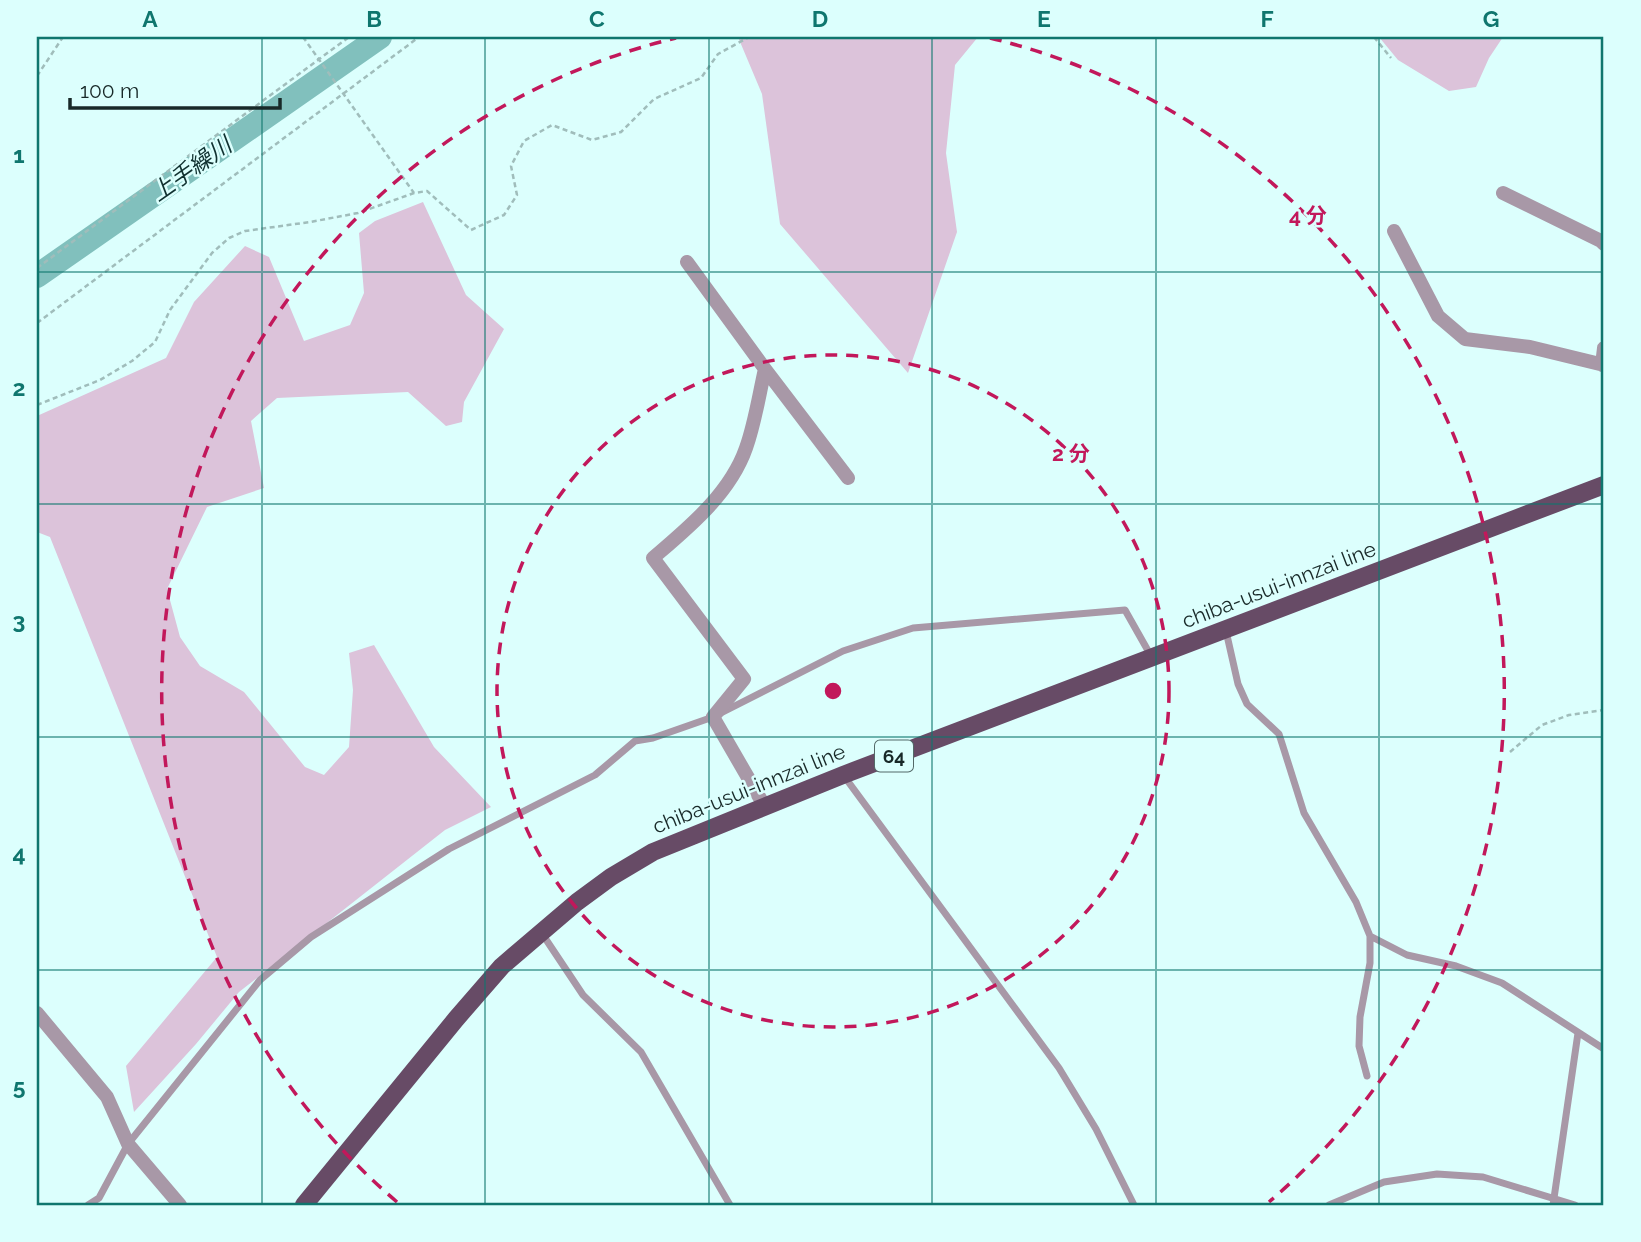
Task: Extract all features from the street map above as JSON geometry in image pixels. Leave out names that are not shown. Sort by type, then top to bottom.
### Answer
[{"type":"main road","name":"chiba-usui-innzai line","points":[[304,1205],[502,966],[540,931],[611,877],[653,852],[843,775],[1604,485]]},
{"type":"street","points":[[1503,193],[1604,244]]},
{"type":"street","points":[[1394,232],[1438,316],[1465,339],[1530,347],[1603,365],[1604,348]]},
{"type":"street","points":[[687,262],[848,478]]},
{"type":"street","points":[[765,369],[746,449],[730,480],[693,524],[653,558],[744,679],[713,717],[765,807]]},
{"type":"street","points":[[37,1013],[107,1097],[128,1144],[180,1205]]},
{"type":"lane","points":[[88,1205],[99,1198],[128,1144],[260,980],[311,937],[449,849],[595,775],[635,741],[653,738],[713,717],[843,651],[913,628],[1125,610],[1152,658]]},
{"type":"lane","points":[[1226,630],[1238,684],[1247,704],[1279,734],[1304,813],[1356,902],[1370,936],[1370,962],[1360,1017],[1359,1046],[1367,1076]]},
{"type":"lane","points":[[843,775],[1059,1068],[1097,1129],[1134,1205]]},
{"type":"lane","points":[[540,931],[583,995],[641,1052],[730,1205]]},
{"type":"lane","points":[[1370,936],[1407,955],[1456,966],[1502,983],[1604,1049]]},
{"type":"lane","points":[[1553,1202],[1578,1033]]},
{"type":"lane","points":[[1329,1205],[1384,1182],[1437,1174],[1483,1177],[1523,1187],[1553,1202],[1576,1205]]},
{"type":"path","points":[[37,76],[63,37]]},
{"type":"path","points":[[303,37],[414,193]]},
{"type":"path","points":[[37,268],[349,37]]},
{"type":"path","points":[[37,323],[419,37]]},
{"type":"path","points":[[37,404],[100,380],[132,361],[155,342],[170,310],[212,253],[229,238],[245,230],[358,213],[427,191],[471,230],[504,215],[517,195],[511,166],[524,141],[552,125],[592,140],[621,132],[654,99],[701,78],[719,54],[749,37]]},
{"type":"path","points":[[1374,37],[1391,58]]},
{"type":"path","points":[[1510,752],[1542,725],[1569,715],[1604,710]]},
{"type":"shaded area","points":[[738,37],[978,37],[955,65],[946,153],[957,232],[908,373],[780,224],[762,94]]},
{"type":"shaded area","points":[[1379,37],[1503,37],[1489,58],[1476,87],[1449,91],[1398,60]]},
{"type":"shaded area","points":[[423,202],[466,295],[504,329],[464,402],[462,422],[446,426],[408,392],[277,398],[251,421],[264,488],[207,507],[167,589],[180,637],[200,666],[244,692],[305,767],[324,775],[349,747],[353,690],[349,653],[374,645],[434,747],[491,807],[445,830],[239,992],[134,1112],[126,1066],[217,957],[50,537],[37,532],[37,416],[166,358],[194,302],[245,246],[269,257],[304,341],[350,325],[364,293],[359,233],[375,221]]},
{"type":"waterway","name":"上手繰川","points":[[37,276],[380,37]]}]
